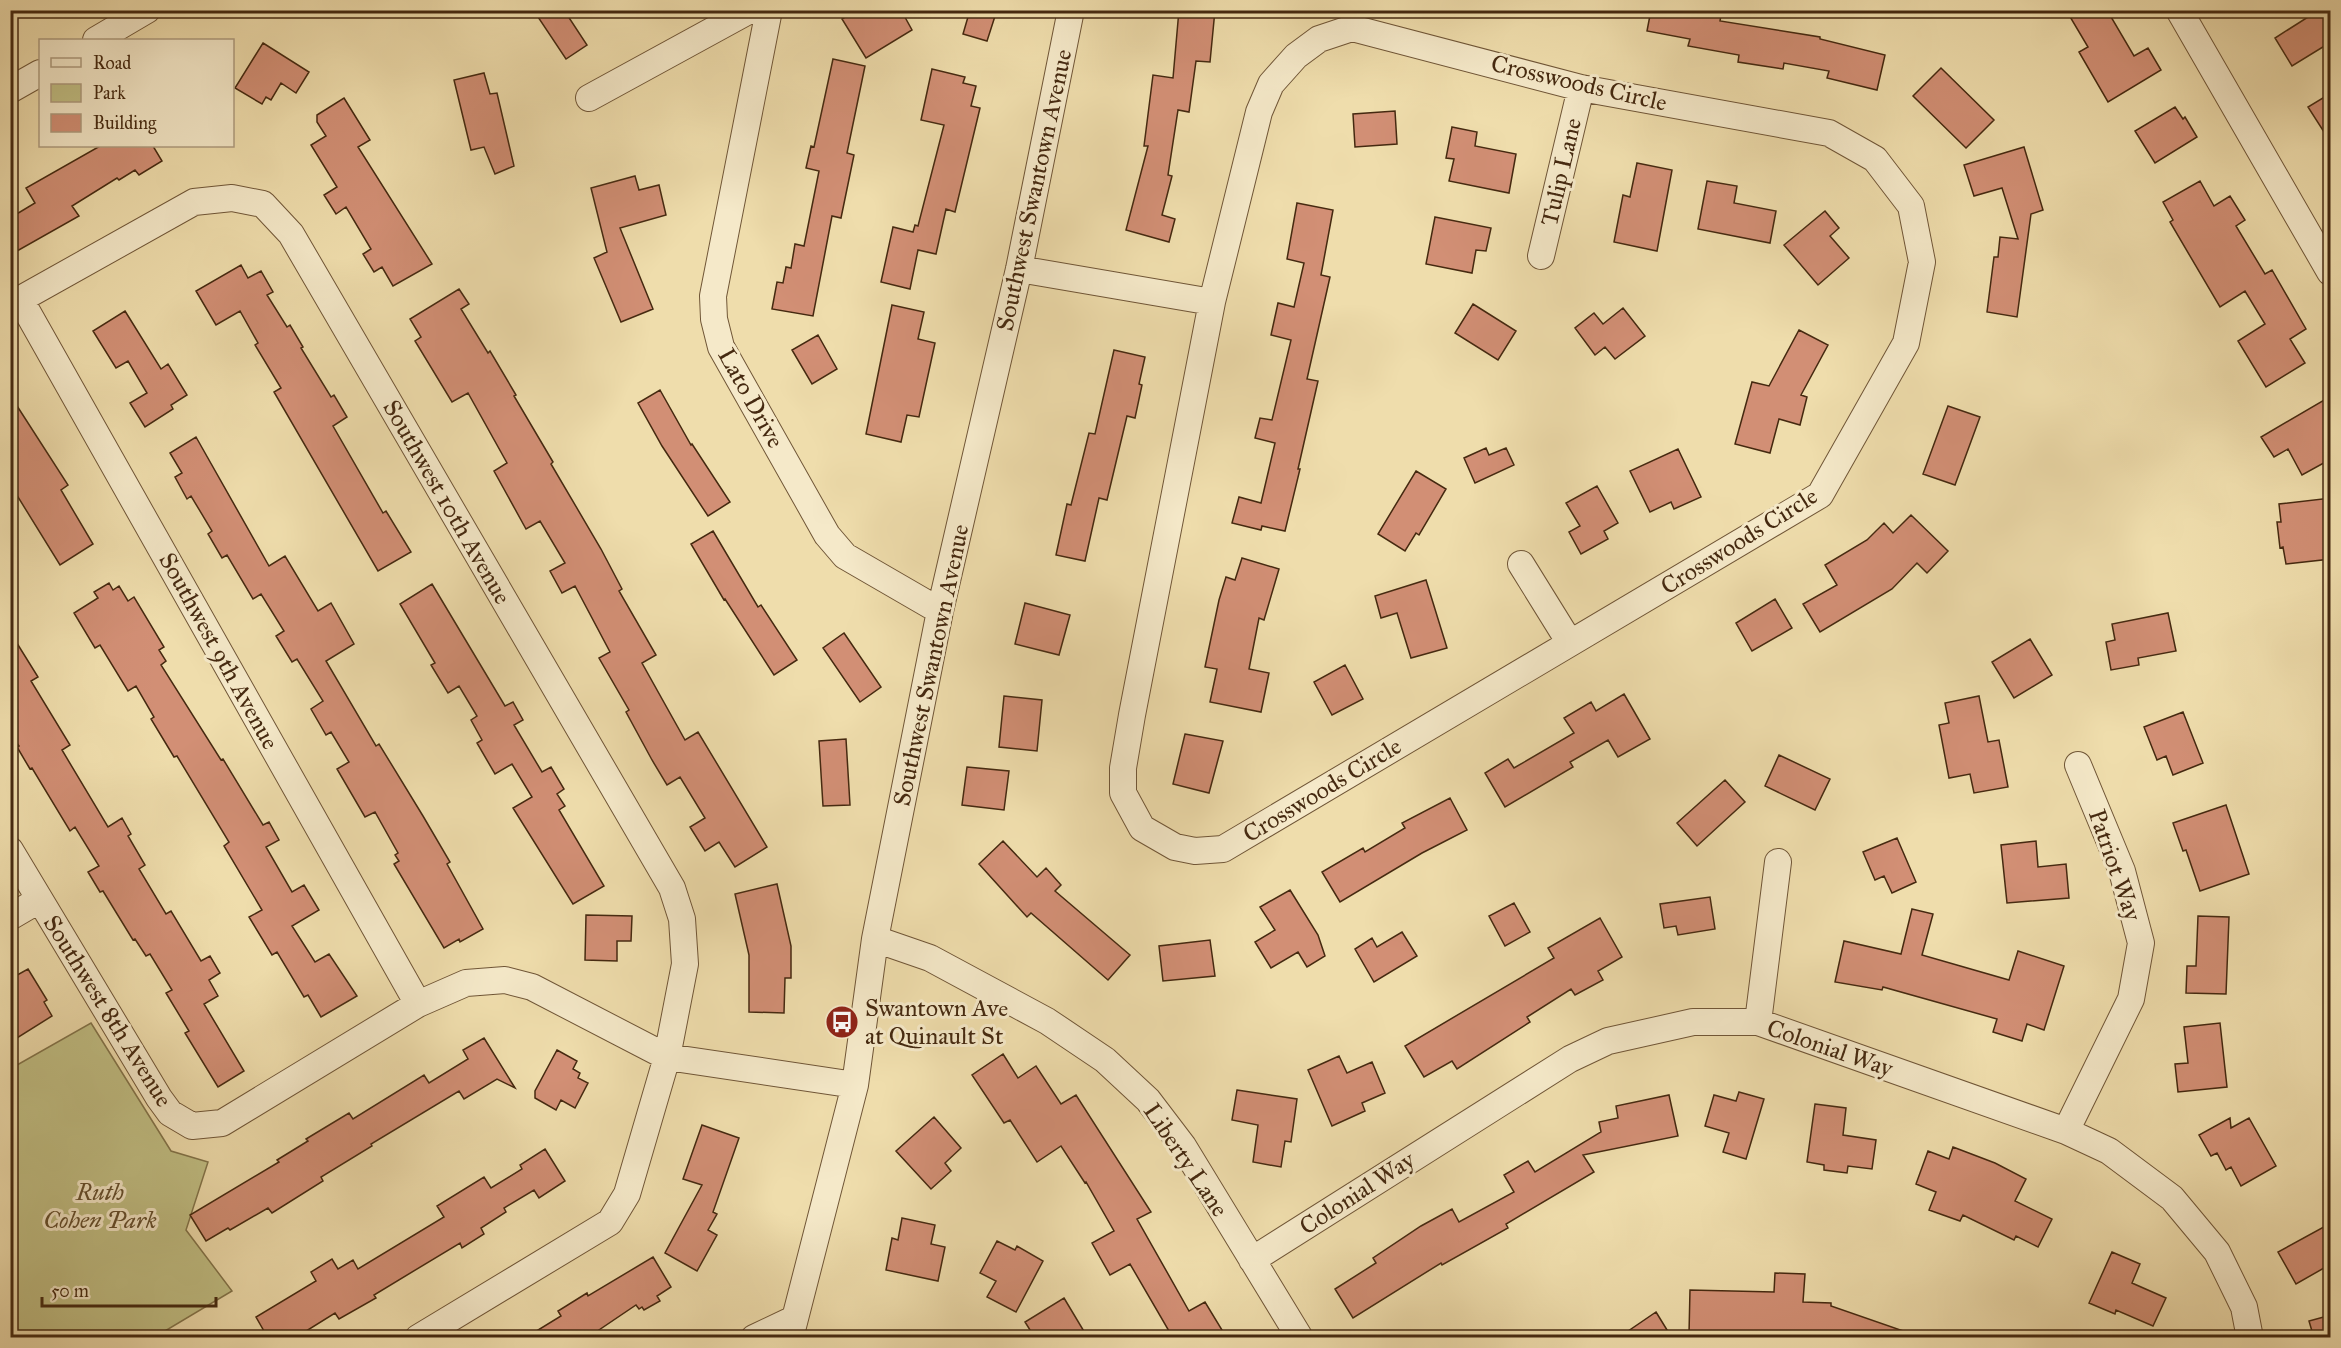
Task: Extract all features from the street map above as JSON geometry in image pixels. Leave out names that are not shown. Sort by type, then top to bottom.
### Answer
[{"type":"street","points":[[98,39],[147,10]]},
{"type":"street","points":[[589,98],[750,10]]},
{"type":"street","name":"Lato Drive","points":[[769,10],[713,296],[714,319],[721,347],[827,535],[845,556],[940,611]]},
{"type":"street","name":"Southwest Swantown Avenue","points":[[792,1328],[855,1085],[875,939],[940,611],[1019,269],[1071,10]]},
{"type":"street","points":[[2179,10],[2331,272]]},
{"type":"street","name":"Crosswoods Circle","points":[[1359,19],[1581,88],[1828,133],[1875,159],[1911,206],[1922,262],[1906,343],[1820,495],[1223,849],[1195,851],[1175,847],[1142,828],[1123,793],[1123,768],[1212,302],[1259,112],[1271,84],[1296,56],[1319,39],[1359,19]]},
{"type":"street","points":[[10,90],[39,74]]},
{"type":"street","name":"Tulip Lane","points":[[1541,256],[1581,88]]},
{"type":"street","name":"Southwest 10th Avenue","points":[[15,302],[194,202],[232,198],[263,204],[291,234],[672,888],[682,919],[685,964],[666,1057],[627,1194],[610,1222],[418,1338]]},
{"type":"street","points":[[1019,269],[1212,302]]},
{"type":"street","name":"Southwest 9th Avenue","points":[[15,302],[418,1004]]},
{"type":"street","points":[[1521,564],[1570,643]]},
{"type":"street","name":"Patriot Way","points":[[2066,1131],[2131,999],[2141,944],[2122,871],[2078,765]]},
{"type":"street","name":"Southwest 8th Avenue","points":[[10,850],[159,1098],[170,1113],[192,1126],[222,1123],[418,1004],[466,983],[505,980],[532,987],[666,1057],[855,1085]]},
{"type":"street","points":[[1758,1022],[1778,862]]},
{"type":"street","points":[[10,917],[39,900]]},
{"type":"street","name":"Liberty Lane","points":[[875,939],[930,958],[1047,1021],[1105,1060],[1148,1100],[1183,1146],[1300,1338]]},
{"type":"street","name":"Colonial Way","points":[[1252,1260],[1570,1059],[1608,1041],[1693,1022],[1758,1022],[2066,1131],[2109,1150],[2172,1198],[2217,1252],[2244,1307],[2250,1338]]},
{"type":"street","points":[[754,1338],[792,1328]]},
{"type":"green space","name":"Ruth Cohen Park","points":[[91,1023],[171,1151],[208,1162],[186,1230],[232,1291],[155,1337],[11,1337],[10,1069]]},
{"type":"building","points":[[548,10],[564,10],[587,45],[566,59],[538,17]]},
{"type":"building","points":[[857,10],[901,10],[912,30],[866,58],[842,19]]},
{"type":"building","points":[[970,10],[997,10],[987,41],[963,34]]},
{"type":"building","points":[[1179,10],[1215,10],[1210,62],[1196,61],[1189,112],[1178,110],[1168,175],[1172,176],[1162,215],[1175,219],[1169,242],[1126,230],[1148,146],[1144,146],[1153,75],[1173,78]]},
{"type":"building","points":[[1651,10],[1722,10],[1720,21],[1820,37],[1820,39],[1885,55],[1877,90],[1827,78],[1829,71],[1784,63],[1783,69],[1738,62],[1739,55],[1688,46],[1690,39],[1647,31]]},
{"type":"building","points":[[2066,10],[2107,10],[2134,56],[2148,48],[2161,70],[2108,102],[2079,52],[2088,47]]},
{"type":"building","points":[[2319,10],[2331,10],[2331,42],[2292,66],[2275,38]]},
{"type":"building","points":[[263,43],[309,72],[296,93],[281,83],[271,100],[266,97],[262,104],[235,88]]},
{"type":"building","points":[[833,59],[865,66],[847,153],[854,155],[841,218],[832,216],[813,316],[772,309],[777,282],[783,283],[786,267],[791,268],[795,244],[804,246],[819,171],[806,168],[811,146],[814,147]]},
{"type":"building","points":[[1941,68],[1994,120],[1966,148],[1913,96]]},
{"type":"building","points":[[932,69],[965,77],[963,83],[976,86],[971,106],[980,108],[955,212],[946,209],[936,254],[918,250],[910,289],[881,282],[893,227],[913,232],[915,225],[918,226],[944,125],[921,120]]},
{"type":"building","points":[[484,73],[490,94],[497,93],[514,166],[495,174],[484,147],[471,150],[454,80]]},
{"type":"building","points":[[2331,93],[2331,143],[2308,107]]},
{"type":"building","points":[[344,98],[370,140],[358,147],[432,264],[393,286],[382,267],[374,272],[363,254],[371,249],[346,207],[336,214],[324,195],[337,187],[311,145],[326,136],[317,122],[317,115]]},
{"type":"building","points":[[2175,107],[2183,119],[2185,117],[2197,137],[2155,163],[2135,131]]},
{"type":"building","points":[[1395,111],[1397,144],[1355,147],[1353,114]]},
{"type":"building","points":[[1452,127],[1477,132],[1475,146],[1516,154],[1509,193],[1449,181],[1454,159],[1446,158]]},
{"type":"building","points":[[98,147],[154,147],[162,161],[139,175],[135,170],[119,180],[117,178],[72,206],[79,216],[10,255],[10,218],[35,203],[26,188]]},
{"type":"building","points":[[2024,147],[2043,210],[2031,214],[2017,317],[1987,312],[1994,257],[1998,257],[2000,237],[2018,239],[2002,188],[1974,196],[1964,165]]},
{"type":"building","points":[[1637,163],[1672,170],[1657,251],[1614,242],[1623,195],[1630,197]]},
{"type":"building","points":[[635,176],[639,190],[659,185],[666,215],[620,228],[653,309],[621,322],[594,258],[607,252],[591,188]]},
{"type":"building","points":[[1707,181],[1737,186],[1734,203],[1776,211],[1770,243],[1698,229]]},
{"type":"building","points":[[2200,181],[2214,206],[2230,196],[2245,220],[2236,226],[2265,274],[2272,270],[2306,329],[2290,339],[2305,363],[2266,387],[2238,341],[2265,324],[2245,291],[2220,307],[2170,222],[2173,220],[2163,202]]},
{"type":"building","points":[[1297,203],[1333,210],[1321,275],[1330,277],[1307,379],[1318,381],[1285,531],[1262,526],[1261,530],[1232,523],[1239,497],[1261,503],[1275,443],[1255,438],[1260,418],[1272,420],[1291,340],[1271,335],[1278,303],[1294,307],[1304,263],[1287,259]]},
{"type":"building","points":[[1825,211],[1839,228],[1830,236],[1849,258],[1818,285],[1784,245]]},
{"type":"building","points":[[1435,217],[1491,228],[1486,251],[1476,250],[1472,273],[1426,264]]},
{"type":"building","points":[[241,265],[248,278],[261,271],[273,292],[267,295],[287,327],[290,325],[303,347],[301,348],[331,397],[334,395],[347,417],[333,426],[383,513],[386,511],[411,552],[378,571],[274,392],[281,388],[255,345],[258,343],[240,311],[216,325],[196,291]]},
{"type":"building","points":[[459,289],[469,304],[461,309],[488,353],[490,351],[516,395],[514,396],[601,549],[622,589],[619,591],[656,655],[642,663],[685,740],[698,732],[767,847],[735,867],[719,842],[705,851],[690,827],[705,818],[680,777],[667,785],[652,760],[626,712],[629,710],[599,658],[610,652],[575,586],[562,593],[550,571],[565,563],[540,521],[526,529],[494,471],[507,463],[468,393],[452,402],[415,341],[421,337],[410,319]]},
{"type":"building","points":[[1473,304],[1516,331],[1498,360],[1455,333]]},
{"type":"building","points":[[892,305],[924,312],[918,339],[935,343],[919,417],[907,415],[901,442],[866,434]]},
{"type":"building","points":[[1623,308],[1645,336],[1615,359],[1605,347],[1595,355],[1575,328],[1594,313],[1603,324]]},
{"type":"building","points":[[125,311],[161,369],[168,364],[187,395],[171,405],[173,409],[145,427],[130,403],[147,393],[128,361],[116,368],[93,331]]},
{"type":"building","points":[[1799,330],[1828,345],[1801,395],[1807,397],[1800,425],[1779,419],[1770,453],[1735,444],[1752,382],[1769,386]]},
{"type":"building","points":[[818,335],[837,369],[812,384],[792,350]]},
{"type":"building","points":[[1114,350],[1145,357],[1135,418],[1127,416],[1107,500],[1099,498],[1085,561],[1056,555],[1067,504],[1071,505],[1089,433],[1095,434]]},
{"type":"building","points":[[660,390],[691,445],[730,502],[708,516],[662,446],[638,403]]},
{"type":"building","points":[[10,395],[68,485],[61,490],[93,544],[60,565],[10,484]]},
{"type":"building","points":[[2331,396],[2331,459],[2302,475],[2288,449],[2274,457],[2261,437]]},
{"type":"building","points":[[1948,406],[1980,417],[1955,485],[1923,474]]},
{"type":"building","points":[[196,437],[269,566],[285,556],[318,611],[331,603],[354,644],[326,661],[376,746],[379,744],[450,862],[447,864],[483,929],[460,942],[459,939],[444,948],[394,864],[399,861],[395,855],[398,853],[375,812],[365,817],[337,769],[349,762],[331,732],[326,735],[311,709],[323,701],[297,659],[292,662],[276,636],[284,631],[261,594],[253,599],[227,555],[222,558],[208,534],[212,531],[191,496],[187,499],[175,477],[182,473],[170,453]]},
{"type":"building","points":[[1486,448],[1489,455],[1506,448],[1514,465],[1475,483],[1464,458]]},
{"type":"building","points":[[1678,449],[1701,497],[1674,509],[1671,502],[1650,512],[1630,471]]},
{"type":"building","points":[[1416,471],[1446,489],[1419,535],[1416,533],[1405,551],[1378,534]]},
{"type":"building","points":[[1597,486],[1618,523],[1604,531],[1608,539],[1581,554],[1569,532],[1580,526],[1566,503]]},
{"type":"building","points":[[2331,498],[2331,559],[2286,564],[2283,547],[2280,548],[2277,522],[2281,522],[2279,504]]},
{"type":"building","points":[[1911,515],[1948,551],[1927,573],[1917,563],[1892,589],[1820,632],[1803,604],[1837,585],[1825,565],[1867,540],[1884,523],[1893,533]]},
{"type":"building","points":[[713,531],[758,607],[761,605],[797,660],[774,675],[724,600],[691,544]]},
{"type":"building","points":[[1242,558],[1279,569],[1264,620],[1259,618],[1249,669],[1269,673],[1261,712],[1210,702],[1217,669],[1205,667],[1226,577],[1235,580]]},
{"type":"building","points":[[1426,580],[1447,648],[1411,658],[1397,613],[1381,618],[1375,596]]},
{"type":"building","points":[[109,583],[113,590],[119,586],[128,601],[134,597],[164,647],[159,650],[166,661],[161,665],[263,825],[269,822],[279,840],[266,847],[292,892],[304,885],[319,910],[292,926],[315,962],[329,954],[357,996],[321,1017],[308,995],[304,997],[277,952],[272,955],[249,917],[262,910],[224,846],[229,842],[177,756],[174,757],[151,719],[154,717],[136,686],[128,691],[100,645],[95,648],[74,613],[98,598],[94,592]]},
{"type":"building","points":[[432,584],[505,706],[513,702],[523,720],[514,725],[542,772],[551,767],[564,789],[557,794],[565,806],[559,810],[604,886],[573,904],[513,808],[532,797],[512,764],[495,774],[477,743],[482,740],[471,720],[477,716],[459,686],[448,693],[431,665],[435,663],[400,604]]},
{"type":"building","points":[[1775,599],[1792,628],[1752,651],[1736,623]]},
{"type":"building","points":[[1025,603],[1070,615],[1059,655],[1015,644]]},
{"type":"building","points":[[2168,613],[2176,651],[2138,658],[2139,665],[2111,670],[2106,642],[2115,640],[2112,624]]},
{"type":"building","points":[[10,632],[38,677],[31,681],[70,745],[62,750],[108,827],[122,818],[131,834],[128,836],[145,865],[139,869],[166,914],[171,911],[201,961],[210,956],[220,973],[209,980],[218,996],[204,1004],[244,1071],[218,1087],[185,1033],[189,1031],[166,993],[172,990],[150,954],[146,956],[135,939],[133,940],[103,891],[100,892],[88,872],[99,866],[75,827],[70,831],[10,733]]},
{"type":"building","points":[[844,633],[881,687],[860,702],[823,648]]},
{"type":"building","points":[[2030,639],[2052,675],[2014,698],[1992,662]]},
{"type":"building","points":[[1345,665],[1363,699],[1332,715],[1314,682]]},
{"type":"building","points":[[1624,694],[1650,739],[1618,757],[1608,740],[1570,762],[1573,767],[1505,807],[1485,773],[1508,759],[1514,768],[1574,733],[1564,718],[1591,702],[1596,711]]},
{"type":"building","points":[[1004,696],[1042,700],[1037,751],[999,747]]},
{"type":"building","points":[[1979,696],[1988,742],[1999,740],[2008,787],[1974,793],[1970,774],[1949,778],[1939,725],[1949,723],[1945,703]]},
{"type":"building","points":[[2183,712],[2203,763],[2173,775],[2166,756],[2157,760],[2144,727]]},
{"type":"building","points":[[1185,734],[1223,741],[1209,793],[1173,784]]},
{"type":"building","points":[[846,739],[850,805],[823,806],[819,741]]},
{"type":"building","points":[[1779,755],[1830,779],[1815,810],[1765,786]]},
{"type":"building","points":[[967,767],[1009,771],[1004,810],[962,805]]},
{"type":"building","points":[[1725,780],[1745,802],[1697,846],[1677,823]]},
{"type":"building","points":[[1450,798],[1467,830],[1422,853],[1340,902],[1322,872],[1363,848],[1365,852],[1405,828],[1402,823]]},
{"type":"building","points":[[2226,805],[2249,874],[2200,891],[2186,850],[2183,851],[2173,823]]},
{"type":"building","points":[[1897,838],[1916,882],[1892,893],[1884,876],[1875,880],[1863,852]]},
{"type":"building","points":[[1003,841],[1037,877],[1046,868],[1061,885],[1055,891],[1130,955],[1108,980],[1031,913],[1027,917],[979,864]]},
{"type":"building","points":[[2036,841],[2038,867],[2066,864],[2069,898],[2007,903],[2001,845]]},
{"type":"building","points":[[777,884],[791,946],[791,978],[785,978],[784,1013],[749,1012],[749,955],[735,894]]},
{"type":"building","points":[[1290,890],[1318,935],[1325,956],[1307,967],[1298,952],[1271,968],[1255,942],[1275,930],[1260,907]]},
{"type":"building","points":[[1710,897],[1715,929],[1678,935],[1676,926],[1664,928],[1660,904]]},
{"type":"building","points":[[1514,903],[1530,932],[1505,946],[1489,916]]},
{"type":"building","points":[[1912,909],[1933,914],[1922,955],[2009,980],[2018,951],[2064,966],[2044,1030],[2027,1024],[2022,1041],[1993,1032],[1997,1019],[1883,987],[1882,990],[1835,982],[1844,941],[1901,954]]},
{"type":"building","points":[[586,915],[632,916],[631,941],[617,941],[617,961],[585,960]]},
{"type":"building","points":[[2198,916],[2229,917],[2226,994],[2186,993],[2187,966],[2196,966]]},
{"type":"building","points":[[1600,918],[1622,957],[1598,971],[1603,980],[1575,995],[1571,989],[1527,1017],[1530,1022],[1457,1069],[1452,1061],[1424,1077],[1405,1046],[1554,958],[1548,948]]},
{"type":"building","points":[[1402,932],[1417,956],[1374,982],[1355,949],[1372,938],[1377,947]]},
{"type":"building","points":[[1210,940],[1215,976],[1163,981],[1159,946]]},
{"type":"building","points":[[28,969],[47,1000],[44,1002],[52,1016],[17,1038],[10,1027],[10,979]]},
{"type":"building","points":[[2220,1023],[2227,1087],[2178,1092],[2175,1064],[2188,1063],[2184,1027]]},
{"type":"building","points":[[484,1038],[515,1088],[497,1079],[464,1099],[459,1091],[371,1144],[372,1146],[321,1177],[323,1181],[272,1213],[268,1208],[206,1241],[190,1215],[279,1162],[277,1160],[308,1141],[306,1139],[349,1113],[353,1119],[424,1075],[429,1083],[468,1059],[463,1050]]},
{"type":"building","points":[[557,1050],[577,1061],[573,1069],[580,1073],[578,1078],[588,1083],[575,1108],[561,1100],[556,1110],[535,1098],[535,1091]]},
{"type":"building","points":[[1003,1054],[1018,1078],[1036,1066],[1061,1104],[1076,1095],[1151,1212],[1137,1219],[1189,1311],[1205,1302],[1222,1330],[1210,1338],[1173,1338],[1130,1264],[1110,1275],[1092,1243],[1114,1231],[1086,1182],[1061,1146],[1037,1162],[1010,1120],[1004,1123],[972,1075]]},
{"type":"building","points":[[1339,1056],[1347,1073],[1372,1062],[1385,1093],[1362,1103],[1365,1111],[1332,1126],[1308,1070]]},
{"type":"building","points":[[1237,1090],[1297,1099],[1291,1142],[1285,1141],[1281,1167],[1253,1162],[1258,1125],[1232,1120]]},
{"type":"building","points":[[1739,1092],[1764,1099],[1746,1159],[1723,1152],[1729,1133],[1705,1126],[1714,1095],[1736,1101]]},
{"type":"building","points":[[1669,1095],[1678,1136],[1583,1155],[1594,1172],[1506,1224],[1508,1228],[1442,1265],[1441,1263],[1353,1318],[1335,1289],[1376,1263],[1373,1258],[1421,1226],[1452,1209],[1459,1222],[1514,1192],[1504,1175],[1528,1161],[1535,1172],[1601,1132],[1599,1122],[1618,1118],[1616,1106]]},
{"type":"building","points":[[1815,1104],[1846,1108],[1843,1135],[1876,1140],[1872,1169],[1848,1166],[1847,1173],[1824,1170],[1824,1165],[1807,1162]]},
{"type":"building","points":[[934,1117],[961,1148],[945,1163],[951,1171],[931,1189],[896,1151]]},
{"type":"building","points":[[2230,1118],[2231,1128],[2249,1118],[2276,1166],[2241,1186],[2231,1167],[2226,1170],[2217,1153],[2211,1156],[2199,1135]]},
{"type":"building","points":[[702,1125],[739,1138],[713,1212],[717,1214],[708,1230],[717,1235],[697,1271],[665,1253],[702,1185],[683,1179]]},
{"type":"building","points":[[1953,1147],[1995,1163],[2026,1179],[2015,1201],[2052,1219],[2038,1247],[2016,1236],[2014,1240],[1963,1215],[1960,1221],[1929,1210],[1936,1192],[1916,1184],[1928,1151],[1949,1159]]},
{"type":"building","points":[[545,1149],[565,1181],[539,1198],[534,1190],[504,1208],[506,1212],[481,1228],[484,1234],[462,1248],[460,1243],[374,1295],[376,1298],[339,1319],[335,1313],[295,1338],[268,1338],[256,1317],[316,1281],[311,1272],[332,1259],[338,1269],[353,1260],[358,1269],[444,1217],[437,1206],[484,1177],[491,1188],[522,1169],[520,1165]]},
{"type":"building","points":[[902,1218],[935,1225],[931,1244],[945,1247],[938,1281],[886,1270],[892,1238],[898,1240]]},
{"type":"building","points":[[2331,1223],[2331,1264],[2296,1284],[2278,1252]]},
{"type":"building","points":[[997,1241],[1015,1250],[1017,1246],[1043,1261],[1016,1312],[987,1297],[996,1281],[980,1273]]},
{"type":"building","points":[[2112,1252],[2140,1264],[2132,1283],[2166,1298],[2153,1326],[2116,1310],[2115,1314],[2089,1303]]},
{"type":"building","points":[[653,1257],[671,1287],[657,1296],[660,1301],[644,1310],[642,1307],[639,1309],[636,1305],[587,1338],[525,1338],[561,1316],[558,1311]]},
{"type":"building","points":[[1775,1273],[1805,1274],[1803,1302],[1831,1303],[1831,1306],[1912,1334],[1912,1338],[1730,1338],[1731,1335],[1689,1334],[1690,1290],[1774,1292]]},
{"type":"building","points":[[1064,1298],[1088,1338],[1035,1338],[1025,1322]]},
{"type":"building","points":[[1656,1312],[1672,1338],[1618,1338]]},
{"type":"building","points":[[2331,1315],[2331,1338],[2314,1338],[2309,1321]]},
{"type":"place","name":"Swantown Ave at Quinault St","points":[[842,1022]]}]
